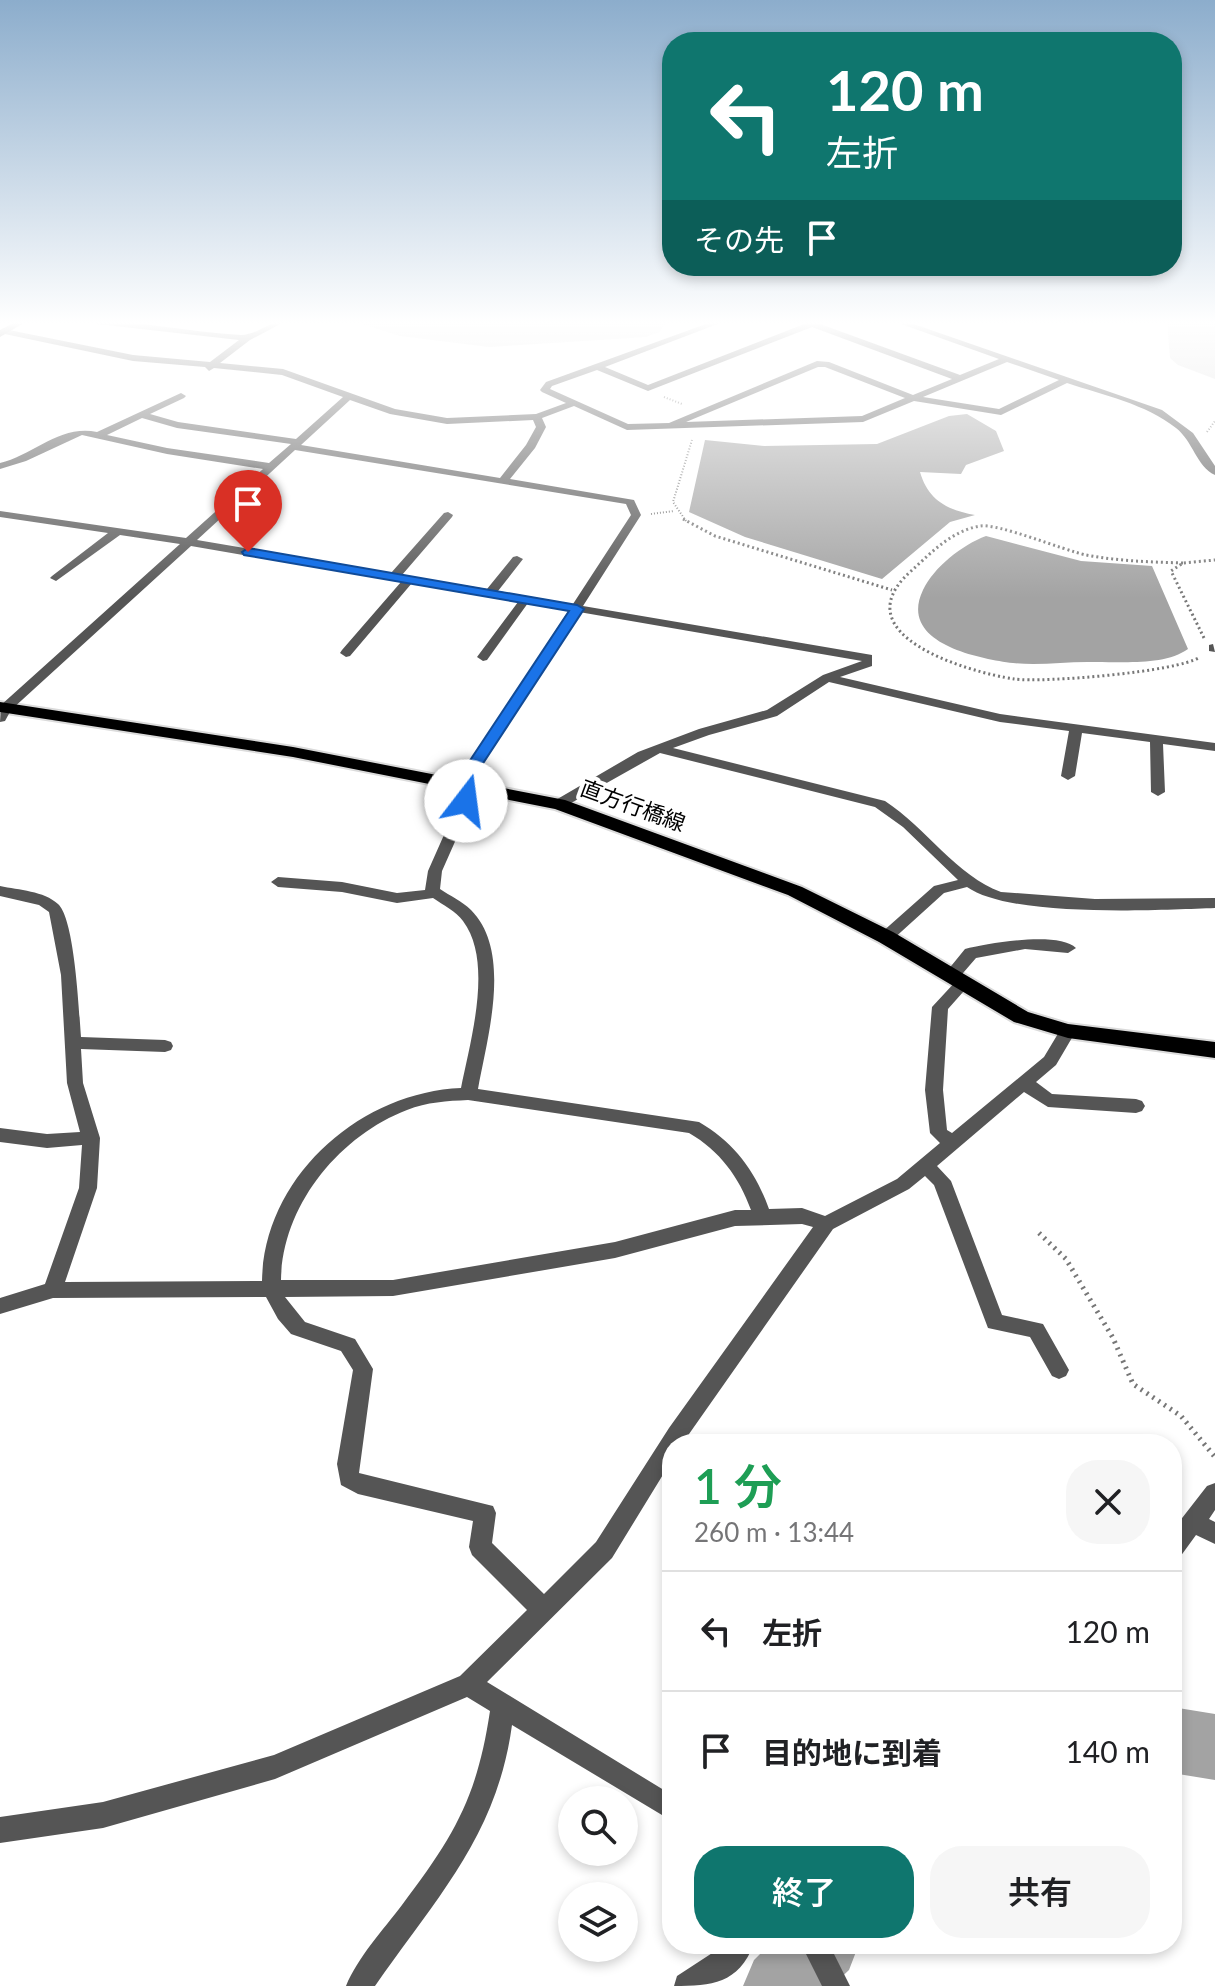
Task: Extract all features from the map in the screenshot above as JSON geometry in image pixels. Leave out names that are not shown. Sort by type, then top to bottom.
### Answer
[{"type":"main road","name":"直方行橋線","points":[[2,711],[293,752],[559,804],[795,891],[886,937],[1021,1017],[1068,1031],[1215,1050]]},
{"type":"street","points":[[99,435],[146,413]]},
{"type":"street","points":[[2,711],[331,413]]},
{"type":"street","points":[[397,413],[447,421],[537,417],[548,413]]},
{"type":"street","points":[[595,413],[627,427],[662,428],[863,419],[880,413]]},
{"type":"street","points":[[662,428],[698,413]]},
{"type":"street","points":[[1158,413],[1171,419],[1191,437],[1197,454],[1215,472]]},
{"type":"street","points":[[141,415],[177,425],[630,502],[636,515],[471,771],[466,801],[435,871],[435,893]]},
{"type":"street","points":[[503,481],[531,446],[541,427],[537,417]]},
{"type":"street","points":[[0,466],[29,459],[69,434],[82,432],[167,451],[272,467]]},
{"type":"street","points":[[0,514],[190,542],[868,658],[868,663],[827,678],[772,713],[660,749],[571,793],[559,804]]},
{"type":"street","points":[[394,577],[448,515]]},
{"type":"street","points":[[56,578],[118,531]]},
{"type":"street","points":[[490,593],[517,559]]},
{"type":"street","points":[[346,653],[409,580]]},
{"type":"street","points":[[483,657],[525,600]]},
{"type":"street","points":[[827,678],[1000,718],[1215,747]]},
{"type":"street","points":[[1068,776],[1076,728]]},
{"type":"street","points":[[1156,739],[1158,792]]},
{"type":"street","points":[[660,749],[880,804],[899,815],[985,893],[1124,906],[1215,903]]},
{"type":"street","points":[[886,937],[939,889],[972,881]]},
{"type":"street","points":[[278,882],[344,887],[378,898],[415,898],[435,893],[469,916],[476,929],[489,977],[468,1094]]},
{"type":"street","points":[[0,891],[44,901],[56,910],[69,975],[75,1083],[91,1138],[88,1188],[53,1290]]},
{"type":"street","points":[[952,1143],[939,1133],[934,1090],[940,1007],[971,953],[1025,944],[1068,948]]},
{"type":"street","points":[[677,1434],[826,1224],[903,1184],[1050,1061],[1068,1031]]},
{"type":"street","points":[[73,1043],[165,1046]]},
{"type":"street","points":[[1024,1083],[1048,1100],[1136,1106]]},
{"type":"street","points":[[544,1610],[480,1547],[485,1513],[358,1484],[349,1478],[348,1464],[363,1369],[348,1345],[304,1332],[294,1324],[270,1290],[284,1216],[303,1181],[346,1139],[374,1118],[445,1093],[468,1094],[693,1127],[710,1135],[742,1168],[752,1185],[763,1217]]},
{"type":"street","points":[[0,1135],[47,1141],[91,1138]]},
{"type":"street","points":[[925,1165],[942,1181],[995,1322],[1036,1330],[1059,1370]]},
{"type":"street","points":[[0,1306],[53,1290],[393,1288],[615,1250],[735,1218],[802,1216],[826,1224]]},
{"type":"street","points":[[0,1830],[103,1815],[275,1767],[468,1684],[604,1550],[662,1457]]},
{"type":"street","points":[[1182,1536],[1215,1493]]},
{"type":"street","points":[[1192,1522],[1215,1533]]},
{"type":"street","points":[[468,1684],[662,1803]]},
{"type":"street","points":[[359,1986],[448,1868],[478,1816],[499,1750],[503,1706]]},
{"type":"street","points":[[687,1986],[735,1954]]},
{"type":"street","points":[[819,1954],[837,1986]]},
{"type":"path","points":[[690,427],[694,436],[673,502],[675,511],[691,525],[715,536],[893,590]]},
{"type":"path","points":[[636,515],[675,511]]},
{"type":"path","points":[[1183,563],[1171,571],[1207,644],[1214,648],[1190,664],[1158,671],[1016,679],[939,659],[915,646],[896,630],[890,611],[893,590],[948,538],[983,525],[1106,558],[1183,563],[1215,560]]},
{"type":"path","points":[[1039,1233],[1066,1259],[1113,1338],[1133,1384],[1181,1416],[1215,1457]]},
{"type":"shaded area","points":[[967,414],[996,431],[1004,451],[966,465],[961,474],[920,472],[928,490],[940,502],[975,515],[950,522],[882,579],[745,537],[689,512],[705,440],[764,446],[877,444],[949,416]]},
{"type":"shaded area","points":[[986,536],[1081,561],[1152,566],[1188,649],[1178,655],[1153,661],[1031,664],[979,657],[944,644],[930,635],[921,623],[918,608],[923,590],[934,573],[950,558]]},
{"type":"waterway","points":[[1182,1742],[1215,1747]]},
{"type":"waterway","points":[[780,1986],[813,1954]]},
{"type":"route","points":[[248,552],[577,609],[471,771],[466,801]]}]
